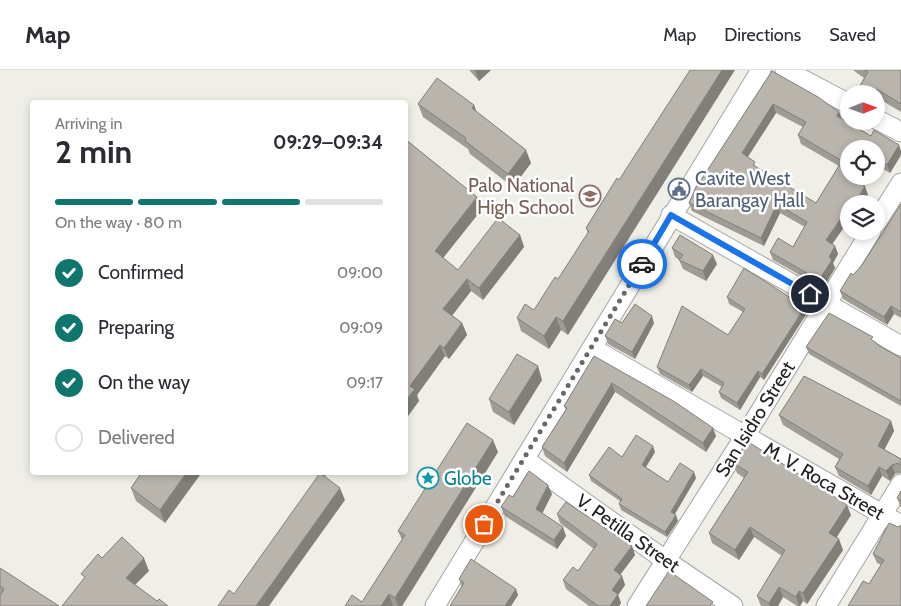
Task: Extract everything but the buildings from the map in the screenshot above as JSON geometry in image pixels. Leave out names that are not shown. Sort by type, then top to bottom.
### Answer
[{"type":"street","points":[[435,606],[671,215],[761,70]]},
{"type":"street","points":[[785,70],[840,99]]},
{"type":"street","points":[[885,124],[901,132]]},
{"type":"street","points":[[885,209],[901,183]]},
{"type":"street","points":[[671,215],[901,346]]},
{"type":"street","name":"San Isidro Street","points":[[637,606],[745,436],[866,240]]},
{"type":"street","name":"M. V. Roca Street","points":[[592,348],[901,525]]},
{"type":"street","name":"V. Petilla Street","points":[[524,459],[733,606]]},
{"type":"street","points":[[826,606],[901,484]]},
{"type":"way so far","points":[[484,524],[642,264]]},
{"type":"place","name":"Cavite West Barangay Hall","points":[[679,189]]},
{"type":"place","name":"Palo National High School","points":[[590,196]]},
{"type":"place","name":"Globe","points":[[428,478]]},
{"type":"route","points":[[642,264],[671,215],[810,294]]}]
